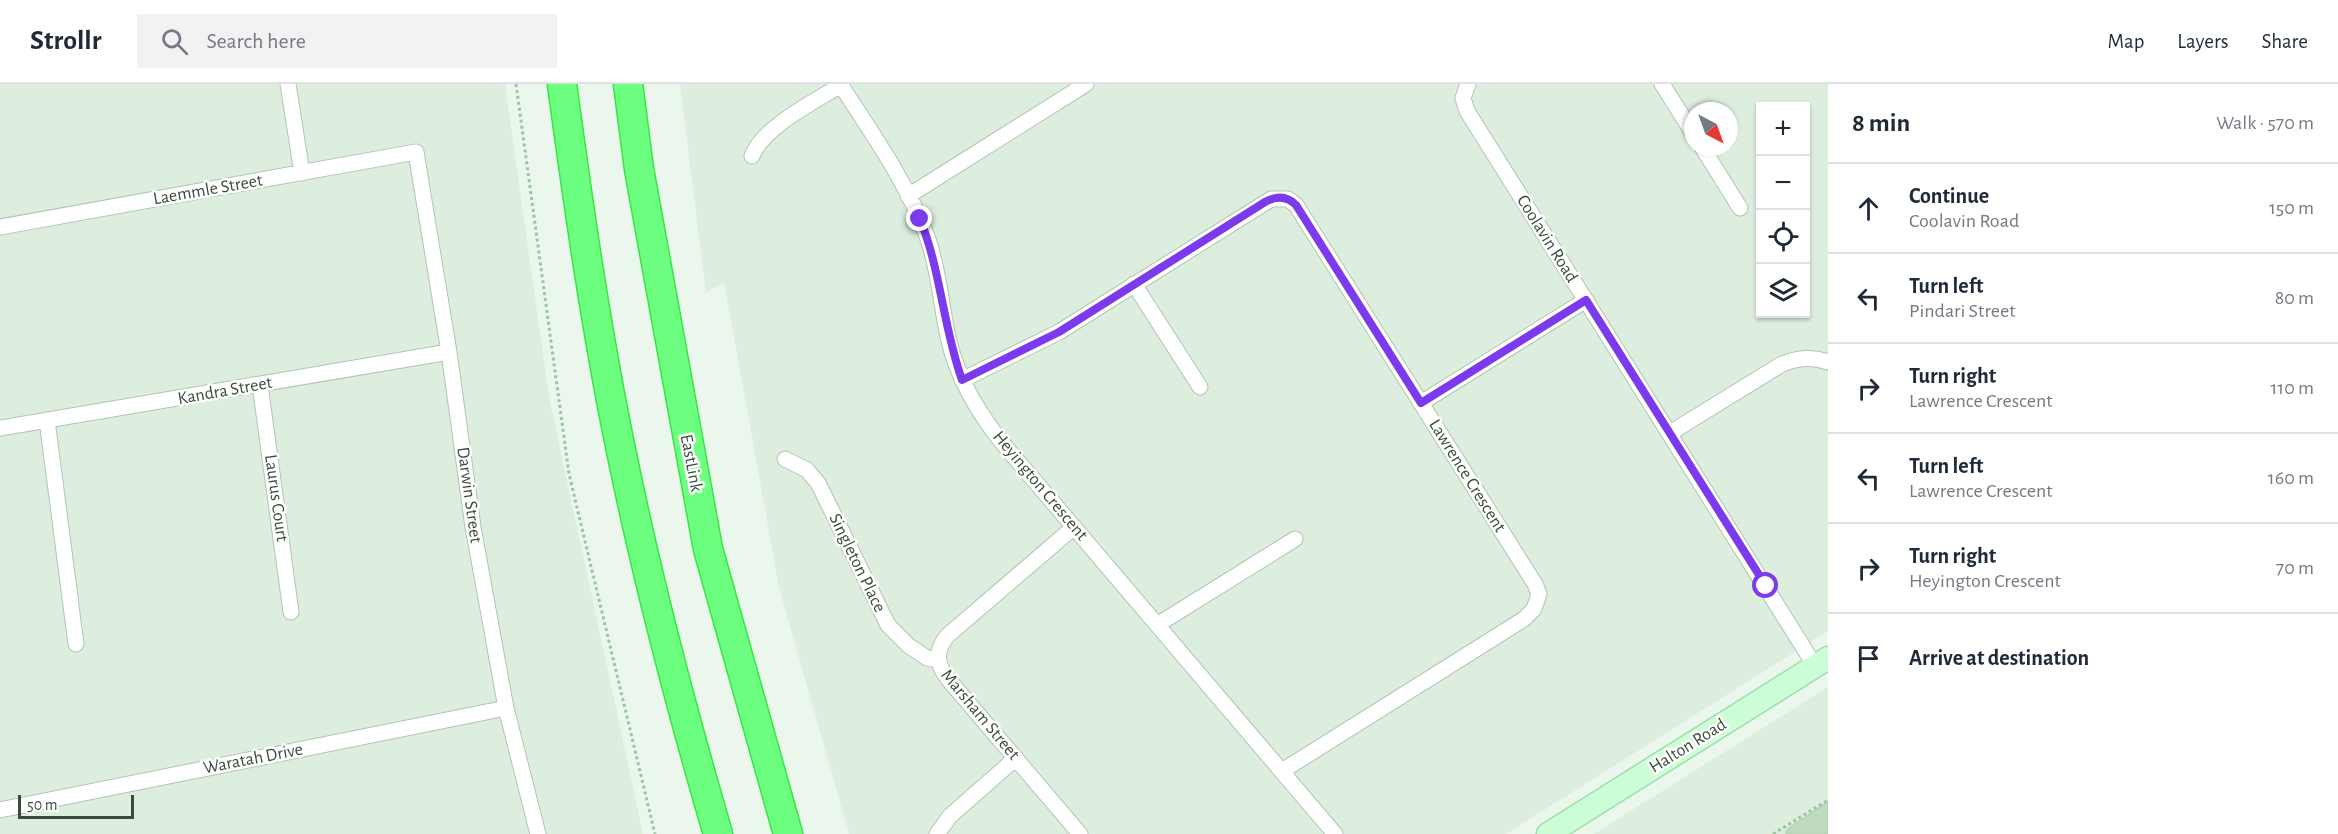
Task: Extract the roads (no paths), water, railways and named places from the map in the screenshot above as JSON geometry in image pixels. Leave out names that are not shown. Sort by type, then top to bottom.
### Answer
[{"type":"highway","points":[[562,84],[583,244],[623,460],[666,648],[718,834]]},
{"type":"highway","name":"EastLink","points":[[628,84],[639,169],[708,549],[788,834]]},
{"type":"main road","name":"Halton Road","points":[[1555,832],[1822,662]]},
{"type":"street","points":[[288,84],[302,174]]},
{"type":"street","points":[[752,156],[760,140],[771,130],[841,84]]},
{"type":"street","name":"Heyington Crescent","points":[[841,84],[908,196],[927,238],[934,258],[948,336],[962,380],[993,432],[1335,834]]},
{"type":"street","points":[[908,196],[1086,84]]},
{"type":"street","name":"Coolavin Road","points":[[1468,84],[1464,93],[1465,107],[1670,433],[1822,662]]},
{"type":"street","points":[[1662,84],[1684,119]]},
{"type":"street","name":"Laemmle Street","points":[[0,227],[416,152]]},
{"type":"street","name":"Darwin Street","points":[[416,152],[449,352],[472,526],[506,708],[538,834]]},
{"type":"street","points":[[1708,156],[1740,208]]},
{"type":"street","name":"Lawrence Crescent","points":[[962,380],[1059,332],[1265,202],[1276,197],[1288,199],[1296,205],[1535,584],[1539,598],[1534,609],[1524,619],[1282,771]]},
{"type":"street","points":[[1134,284],[1200,387]]},
{"type":"street","points":[[1421,403],[1586,300]]},
{"type":"street","name":"Kandra Street","points":[[0,428],[449,352]]},
{"type":"street","points":[[1670,433],[1782,364],[1792,360],[1811,358],[1828,362]]},
{"type":"street","name":"Laurus Court","points":[[260,385],[291,612]]},
{"type":"street","points":[[47,420],[76,644]]},
{"type":"street","name":"Singleton Place","points":[[785,459],[807,471],[818,483],[888,625],[909,646],[927,658],[938,660]]},
{"type":"street","name":"Marsham Street","points":[[1074,527],[947,636],[941,644],[938,660],[939,667],[948,679],[1080,834]]},
{"type":"street","points":[[1157,625],[1295,539]]},
{"type":"street","name":"Waratah Drive","points":[[0,810],[506,708]]},
{"type":"street","points":[[937,834],[950,816],[1016,758]]}]
